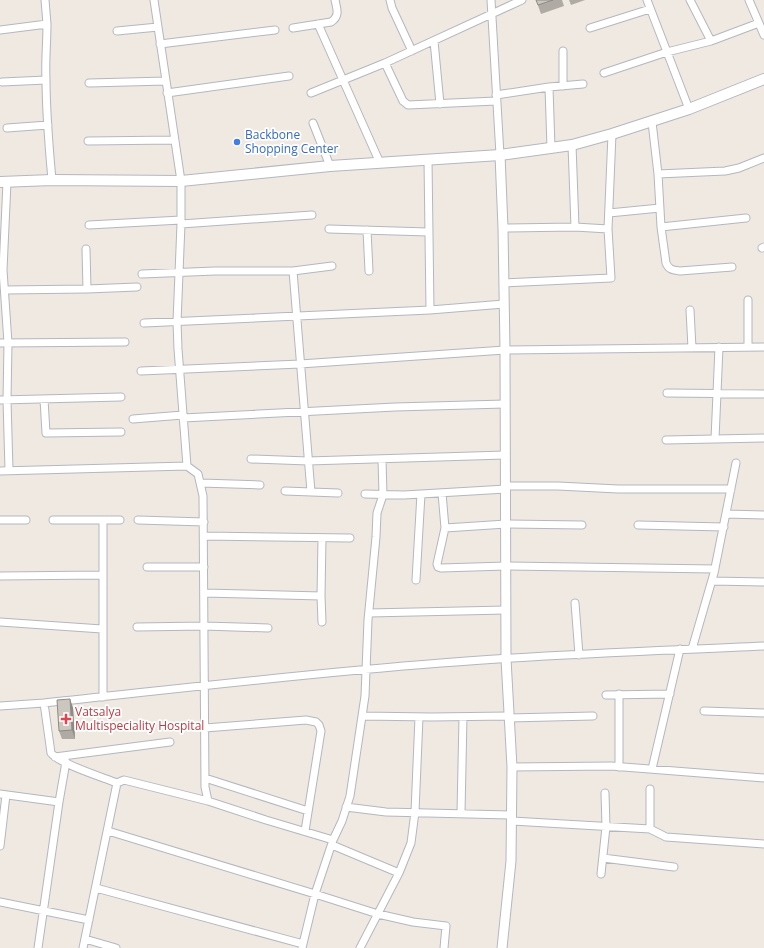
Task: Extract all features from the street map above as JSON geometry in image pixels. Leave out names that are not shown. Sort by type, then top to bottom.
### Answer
[{"type":"main road","points":[[4,182],[52,180],[181,181],[330,166],[500,155],[572,145],[612,134],[689,109],[764,79]]},
{"type":"street","points":[[46,0],[46,80],[48,136],[52,180]]},
{"type":"street","points":[[154,0],[181,181],[177,322],[187,466]]},
{"type":"street","points":[[293,28],[331,22],[336,19],[338,14],[335,0]]},
{"type":"street","points":[[390,0],[392,8],[412,51]]},
{"type":"street","points":[[491,0],[503,228],[506,404],[506,659],[512,767],[511,862],[502,948]]},
{"type":"street","points":[[311,93],[385,63],[522,0]]},
{"type":"street","points":[[647,0],[689,109]]},
{"type":"street","points":[[690,0],[712,41]]},
{"type":"street","points":[[749,0],[764,35]]},
{"type":"street","points":[[590,28],[650,9]]},
{"type":"street","points":[[604,74],[667,52],[712,41],[759,23]]},
{"type":"street","points":[[0,30],[47,24]]},
{"type":"street","points":[[318,24],[380,163]]},
{"type":"street","points":[[117,30],[158,27]]},
{"type":"street","points":[[160,44],[275,30]]},
{"type":"street","points":[[434,41],[440,104]]},
{"type":"street","points":[[563,51],[563,86]]},
{"type":"street","points":[[385,63],[405,104],[412,106],[496,98],[549,87],[583,84]]},
{"type":"street","points":[[168,93],[289,76]]},
{"type":"street","points":[[2,82],[46,80]]},
{"type":"street","points":[[89,83],[166,80]]},
{"type":"street","points":[[549,87],[551,148]]},
{"type":"street","points":[[652,122],[658,174],[661,227],[666,263],[668,267],[672,270],[680,271],[732,267]]},
{"type":"street","points":[[313,123],[330,166]]},
{"type":"street","points":[[7,128],[48,125]]},
{"type":"street","points":[[504,283],[611,278],[608,229],[612,134]]},
{"type":"street","points":[[88,141],[174,140]]},
{"type":"street","points":[[572,145],[575,227]]},
{"type":"street","points":[[658,174],[739,168],[764,158]]},
{"type":"street","points":[[428,160],[430,310]]},
{"type":"street","points":[[4,182],[2,270],[5,290],[3,400],[8,435],[10,470]]},
{"type":"street","points":[[609,213],[660,208]]},
{"type":"street","points":[[89,224],[181,222],[312,215]]},
{"type":"street","points":[[661,227],[746,218]]},
{"type":"street","points":[[503,228],[575,227],[608,229]]},
{"type":"street","points":[[329,229],[428,232]]},
{"type":"street","points":[[367,230],[369,271]]},
{"type":"street","points":[[86,249],[87,289]]},
{"type":"street","points":[[142,274],[293,271],[332,266]]},
{"type":"street","points":[[293,271],[298,317],[300,364],[311,492]]},
{"type":"street","points":[[5,290],[137,287]]},
{"type":"street","points":[[748,300],[748,348]]},
{"type":"street","points":[[144,323],[298,317],[430,310],[504,304]]},
{"type":"street","points":[[690,310],[692,348]]},
{"type":"street","points":[[4,343],[125,342]]},
{"type":"street","points":[[714,439],[719,347]]},
{"type":"street","points":[[141,371],[300,364],[505,350],[764,347]]},
{"type":"street","points":[[667,393],[764,394]]},
{"type":"street","points":[[3,400],[121,397]]},
{"type":"street","points":[[44,399],[46,433],[121,432]]},
{"type":"street","points":[[133,419],[304,412],[395,406],[506,404]]},
{"type":"street","points":[[0,435],[8,435]]},
{"type":"street","points":[[666,440],[764,438]]},
{"type":"street","points":[[251,459],[308,461],[506,455]]},
{"type":"street","points":[[96,888],[303,946],[315,894],[350,796],[365,696],[369,614],[377,514],[382,494],[382,459]]},
{"type":"street","points":[[692,649],[715,569],[736,463]]},
{"type":"street","points":[[0,471],[187,466],[198,474],[203,496],[204,522],[204,728],[205,787],[208,800]]},
{"type":"street","points":[[201,483],[260,485]]},
{"type":"street","points":[[365,494],[421,494],[558,486],[618,489],[731,489]]},
{"type":"street","points":[[285,491],[338,493]]},
{"type":"street","points":[[442,493],[445,528],[437,564],[438,567],[441,568],[506,566],[715,569]]},
{"type":"street","points":[[416,580],[421,494]]},
{"type":"street","points":[[726,514],[764,515]]},
{"type":"street","points":[[0,520],[26,520]]},
{"type":"street","points":[[53,520],[120,520]]},
{"type":"street","points":[[103,520],[102,629],[104,697]]},
{"type":"street","points":[[138,520],[204,522]]},
{"type":"street","points":[[445,528],[506,524],[582,525]]},
{"type":"street","points":[[638,525],[724,527]]},
{"type":"street","points":[[204,536],[350,538]]},
{"type":"street","points":[[322,538],[322,622]]},
{"type":"street","points":[[147,567],[204,567]]},
{"type":"street","points":[[0,576],[102,575]]},
{"type":"street","points":[[712,581],[764,582]]},
{"type":"street","points":[[204,593],[321,596]]},
{"type":"street","points":[[575,603],[579,655]]},
{"type":"street","points":[[369,614],[506,610]]},
{"type":"street","points":[[0,622],[102,629]]},
{"type":"street","points":[[137,627],[204,626],[268,628]]},
{"type":"street","points":[[0,706],[104,697],[367,669],[506,659],[680,649],[764,646]]},
{"type":"street","points":[[652,769],[680,649]]},
{"type":"street","points":[[618,694],[619,767]]},
{"type":"street","points":[[606,695],[670,694]]},
{"type":"street","points":[[44,703],[51,753],[55,757],[117,783],[124,780],[208,800],[266,820],[305,831],[399,872]]},
{"type":"street","points":[[704,711],[764,713]]},
{"type":"street","points":[[362,716],[593,716]]},
{"type":"street","points":[[360,948],[399,872],[411,843],[415,812],[419,717]]},
{"type":"street","points":[[461,813],[463,717]]},
{"type":"street","points":[[204,728],[306,720],[316,722],[319,725],[321,731],[305,831]]},
{"type":"street","points":[[55,757],[170,742]]},
{"type":"street","points":[[38,948],[66,762]]},
{"type":"street","points":[[512,767],[619,767],[764,778]]},
{"type":"street","points":[[205,778],[308,812]]},
{"type":"street","points":[[83,948],[90,920],[117,783]]},
{"type":"street","points":[[650,789],[650,829]]},
{"type":"street","points":[[601,874],[606,827],[605,793]]},
{"type":"street","points":[[0,846],[3,794],[59,802]]},
{"type":"street","points":[[346,807],[386,812],[461,813],[606,827],[650,829],[666,836],[764,844]]},
{"type":"street","points":[[108,831],[378,914],[413,922],[446,926],[444,948]]},
{"type":"street","points":[[602,858],[674,867]]},
{"type":"street","points":[[0,902],[90,920]]},
{"type":"street","points":[[85,939],[116,948]]},
{"type":"building","points":[[536,0],[553,0],[538,5]]},
{"type":"building","points":[[70,699],[72,730],[59,731],[57,700]]},
{"type":"place","name":"Backbone Shopping Center","points":[[237,142]]},
{"type":"place","name":"Vatsalya Multispeciality Hospital","points":[[66,719]]}]
